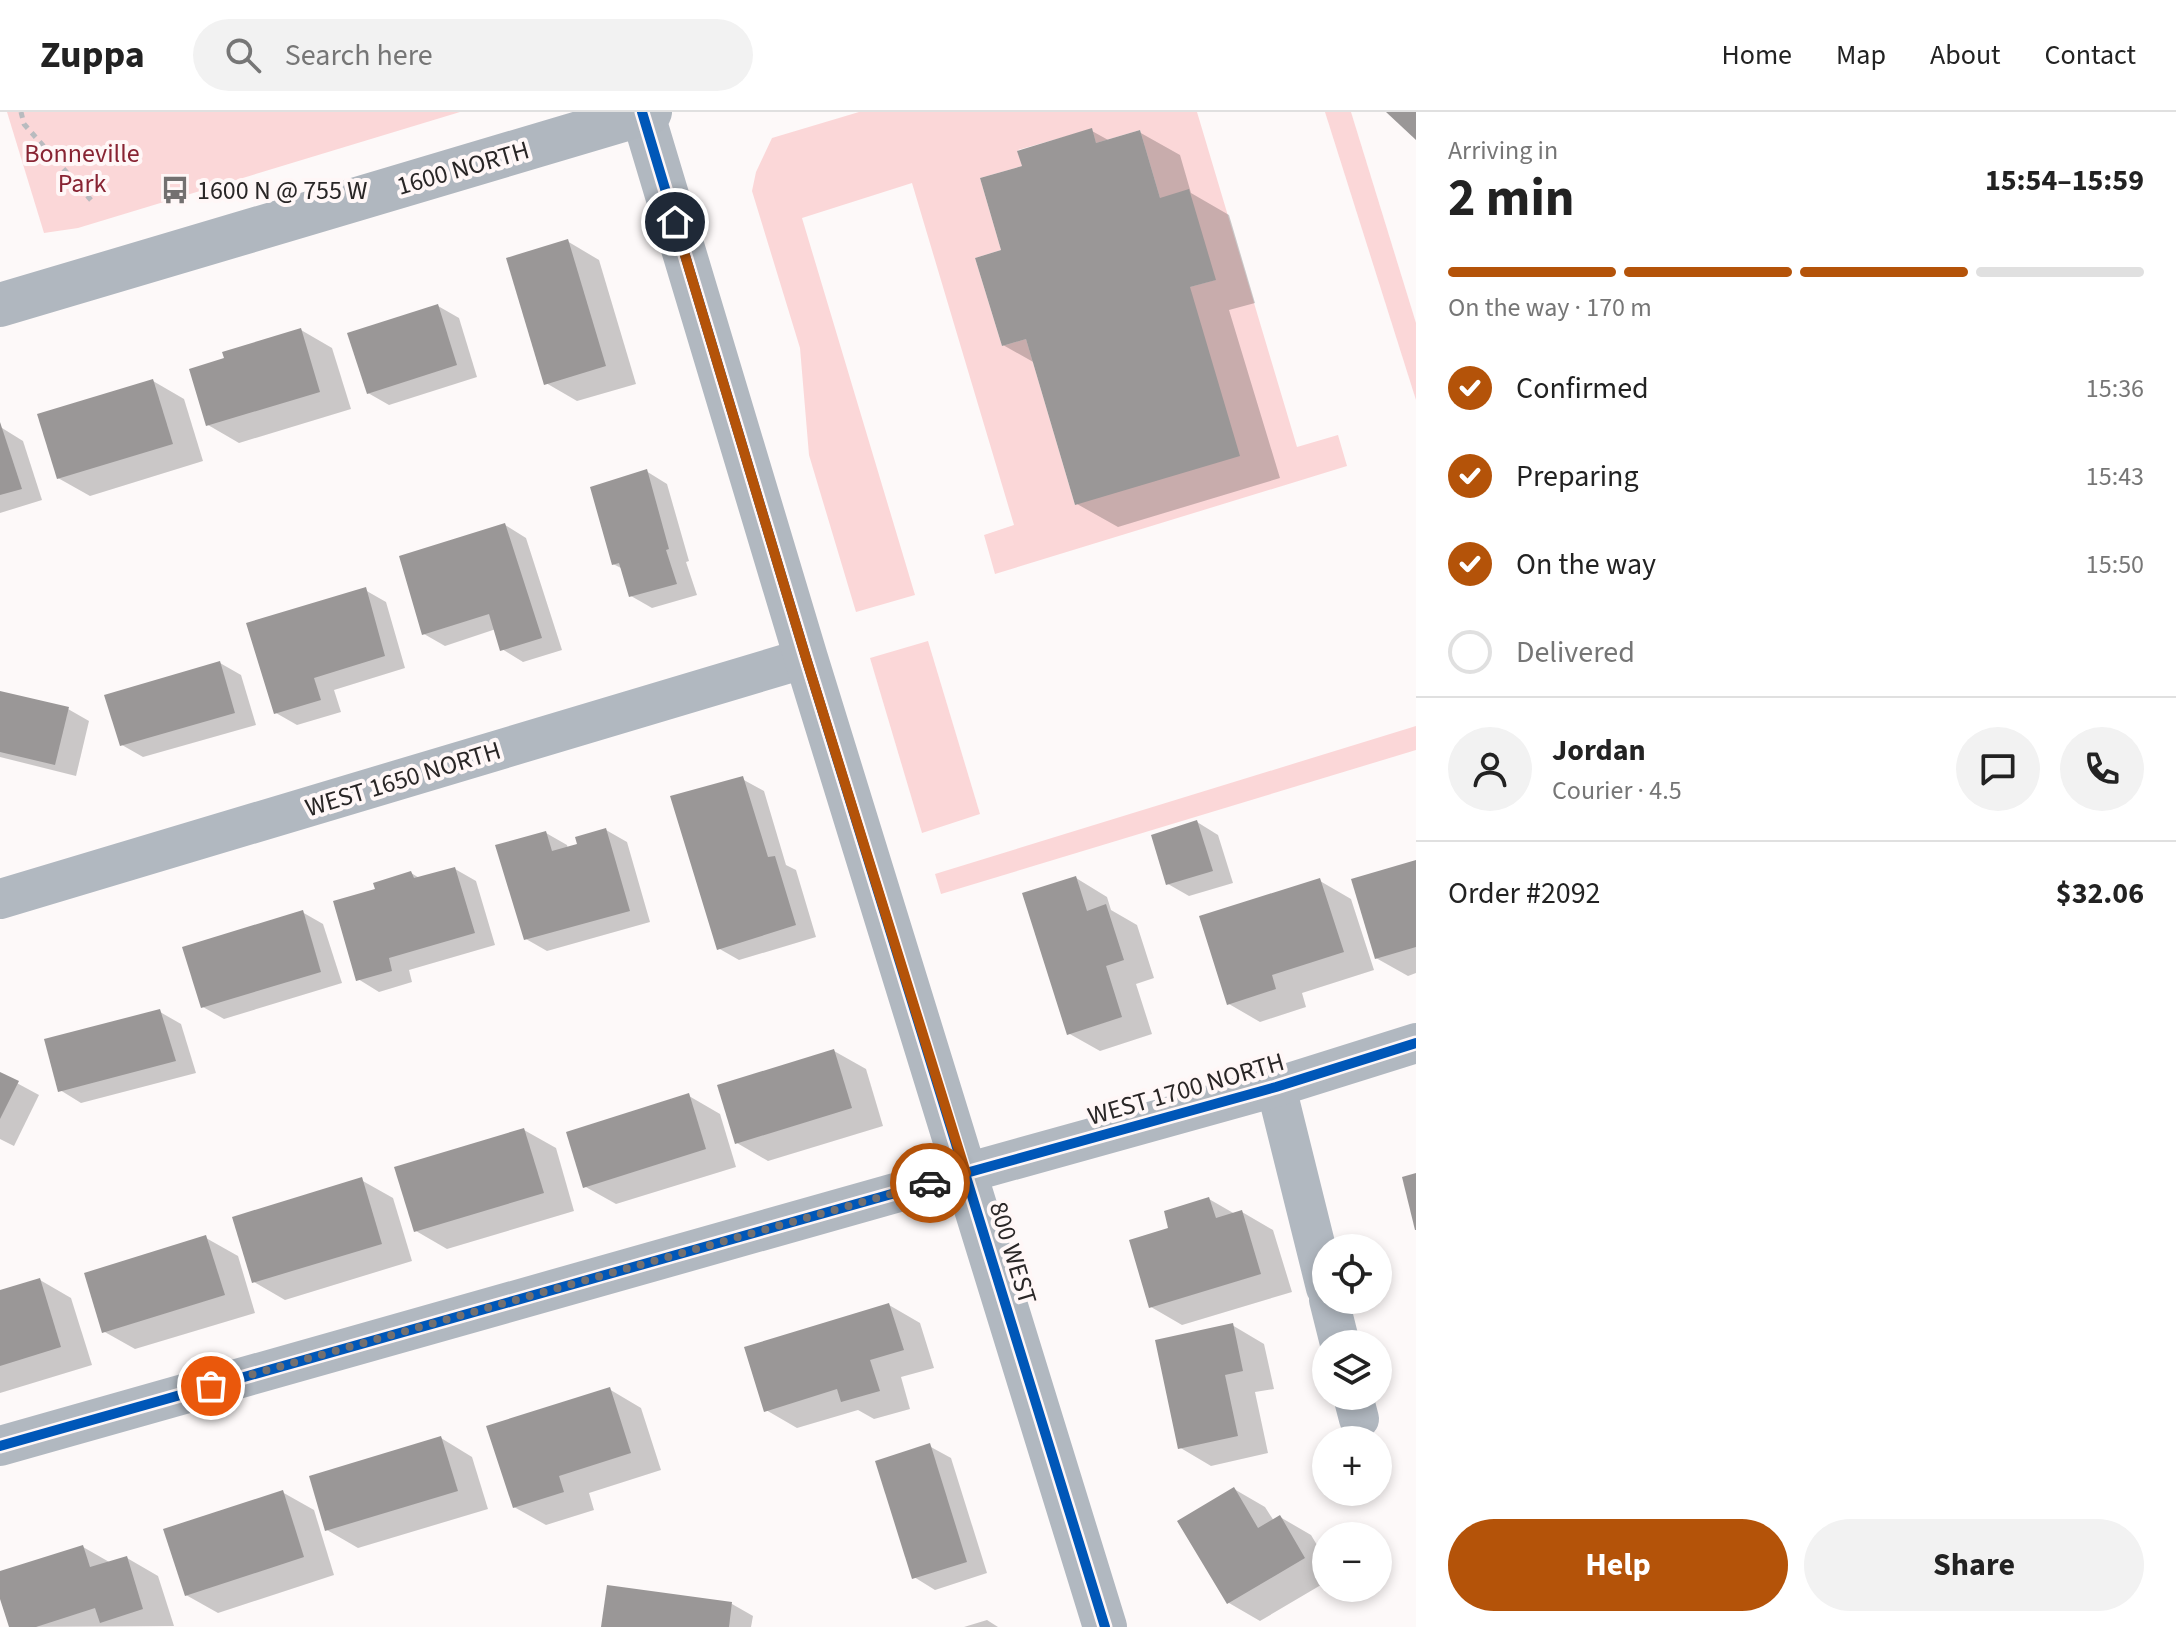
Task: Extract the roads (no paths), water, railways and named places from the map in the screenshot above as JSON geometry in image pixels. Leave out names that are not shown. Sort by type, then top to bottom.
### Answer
[{"type":"main road","name":"1600 NORTH","points":[[0,305],[645,113]]},
{"type":"street","name":"800 WEST","points":[[645,113],[806,658],[1105,1627]]},
{"type":"street","name":"WEST 1650 NORTH","points":[[0,899],[806,658]]},
{"type":"street","name":"WEST 1700 NORTH","points":[[0,1446],[1276,1087],[1416,1043]]},
{"type":"street","points":[[1276,1087],[1313,1234]]},
{"type":"place","name":"1600 N @ 755 W","points":[[175,190]]},
{"type":"park label","name":"Bonneville Park","points":[[82,168]]}]
